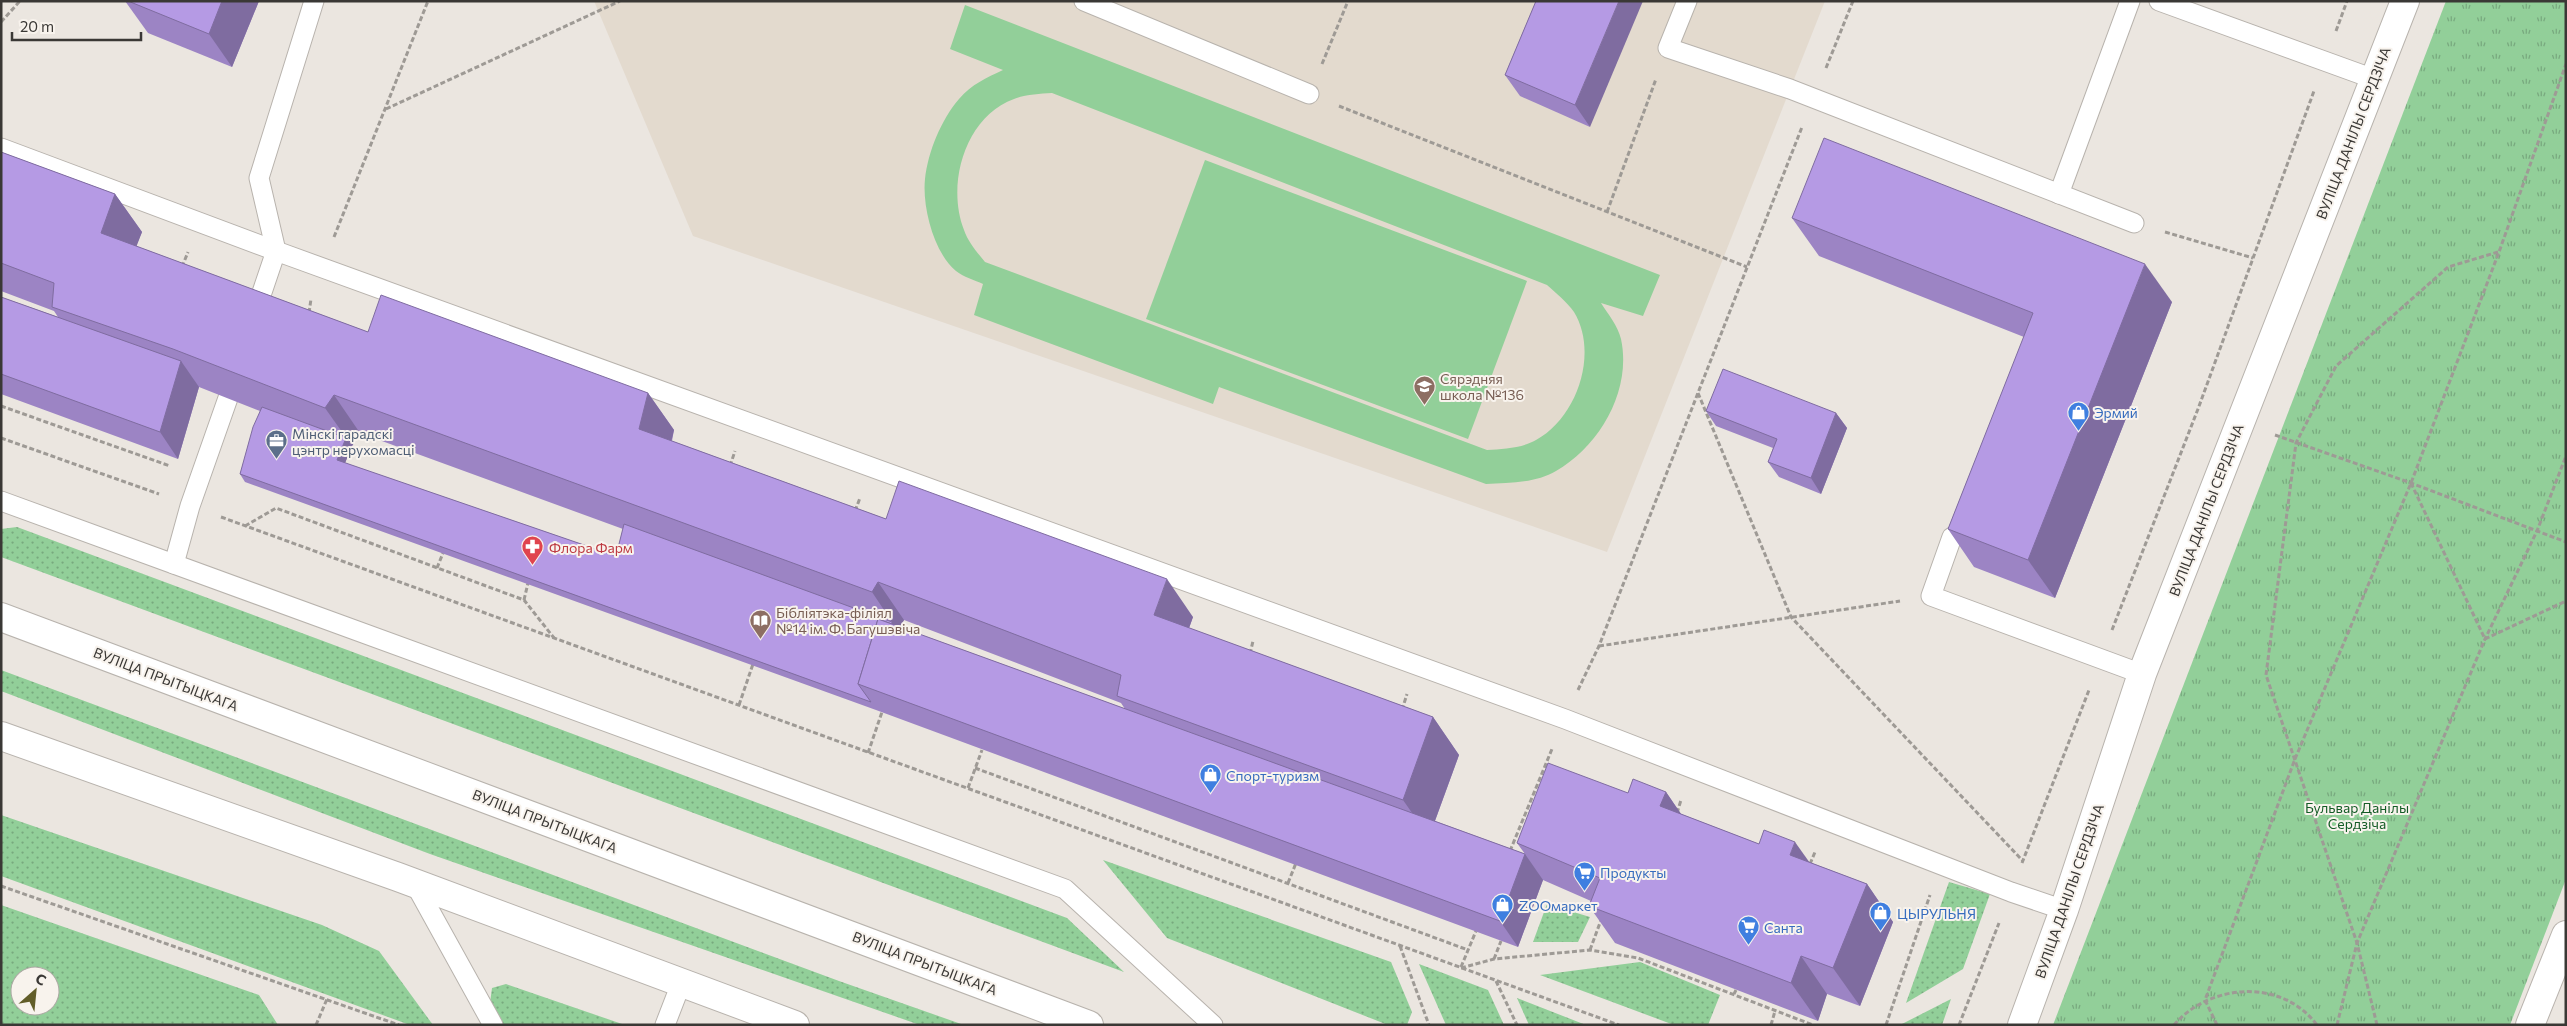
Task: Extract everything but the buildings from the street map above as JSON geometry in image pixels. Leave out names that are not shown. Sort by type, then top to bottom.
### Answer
[{"type":"main road","name":"ВУЛІЦА ДАНІЛЫ СЕРДЗІЧА","points":[[2022,1025],[2064,910],[2142,674],[2405,1]]},
{"type":"main road","name":"ВУЛІЦА ПРЫТЫЦКАГА","points":[[1,618],[1089,1025]]},
{"type":"main road","points":[[1,736],[682,981],[795,1025]]},
{"type":"main road","points":[[2530,1025],[2566,935]]},
{"type":"lane","points":[[254,318],[276,251],[259,178],[314,1]]},
{"type":"lane","points":[[1084,1],[1310,94]]},
{"type":"lane","points":[[1687,1],[1668,48],[1790,89],[2134,223]]},
{"type":"lane","points":[[2059,194],[2130,1]]},
{"type":"lane","points":[[2159,1],[2374,79]]},
{"type":"lane","points":[[1,148],[276,251],[322,266],[1565,719],[2011,892],[2064,910]]},
{"type":"lane","points":[[174,564],[190,506],[228,398]]},
{"type":"lane","points":[[1,501],[1064,889],[1213,1025]]},
{"type":"lane","points":[[1952,537],[1931,596],[2142,674]]},
{"type":"lane","points":[[415,884],[492,1025]]},
{"type":"lane","points":[[665,1025],[682,981]]},
{"type":"path","points":[[1,22],[20,1]]},
{"type":"path","points":[[322,266],[428,1]]},
{"type":"path","points":[[385,109],[620,1]]},
{"type":"path","points":[[1348,1],[1310,94],[1747,267]]},
{"type":"path","points":[[1508,856],[1565,719],[1599,646],[1853,1]]},
{"type":"path","points":[[1959,1025],[2198,409],[2347,1]]},
{"type":"path","points":[[1607,212],[1668,48]]},
{"type":"path","points":[[2217,1025],[2205,1000],[2295,759],[2411,483],[2499,252],[2566,64]]},
{"type":"path","points":[[2134,223],[2253,258]]},
{"type":"path","points":[[2377,1025],[2357,943],[2266,674],[2296,443],[2336,366],[2448,267],[2499,252]]},
{"type":"path","points":[[1698,392],[1791,617],[2023,861]]},
{"type":"path","points":[[1,406],[177,469]]},
{"type":"path","points":[[2198,409],[2411,483],[2566,542]]},
{"type":"path","points":[[1,438],[1619,1025]]},
{"type":"path","points":[[2337,1025],[2357,943],[2485,639],[2536,531],[2566,456]]},
{"type":"path","points":[[2411,483],[2485,639]]},
{"type":"path","points":[[244,526],[276,508],[524,600],[555,639]]},
{"type":"path","points":[[437,568],[443,553]]},
{"type":"path","points":[[524,600],[528,583]]},
{"type":"path","points":[[1599,646],[1931,596]]},
{"type":"path","points":[[2485,639],[2566,600]]},
{"type":"path","points":[[1248,660],[1255,636]]},
{"type":"path","points":[[739,705],[753,664]]},
{"type":"path","points":[[1401,714],[1410,687]]},
{"type":"path","points":[[868,753],[882,712]]},
{"type":"path","points":[[968,788],[982,750]]},
{"type":"path","points":[[975,768],[1468,950]]},
{"type":"path","points":[[1672,796],[1690,803]]},
{"type":"path","points":[[1676,815],[1681,800]]},
{"type":"path","points":[[1807,848],[1824,854]]},
{"type":"path","points":[[1809,866],[1816,851]]},
{"type":"path","points":[[1288,883],[1296,863]]},
{"type":"path","points":[[1,886],[398,1025]]},
{"type":"path","points":[[1886,1025],[1930,895],[1922,892]]},
{"type":"path","points":[[1590,950],[1602,916]]},
{"type":"path","points":[[1460,968],[1476,931]]},
{"type":"path","points":[[1494,959],[1501,941]]},
{"type":"path","points":[[1400,945],[1429,1025]]},
{"type":"path","points":[[1460,968],[1494,959],[1590,950],[1638,958],[1813,1025]]},
{"type":"path","points":[[1496,980],[1517,1025]]},
{"type":"path","points":[[1734,994],[1736,990]]},
{"type":"path","points":[[2174,1025],[2183,1014],[2205,1000],[2234,991],[2264,992],[2292,1003],[2317,1025]]},
{"type":"path","points":[[316,1025],[327,999]]},
{"type":"path","points":[[1770,1025],[1775,1011]]},
{"type":"shaded area","name":"Сярэдняя школа №136","points":[[594,1],[1825,1],[1607,552],[693,236]]},
{"type":"green space","name":"Бульвар Данілы Сердзіча","points":[[2446,1],[2566,1],[2566,879],[2510,1025],[2053,1025]]},
{"type":"green space","points":[[965,5],[1660,275],[1643,316],[1601,303],[1620,334],[1623,358],[1622,378],[1617,397],[1609,415],[1599,432],[1586,447],[1556,471],[1531,480],[1486,484],[1219,387],[1213,404],[974,315],[983,284],[956,271],[941,253],[931,229],[925,203],[925,179],[932,147],[952,107],[974,85],[1003,70],[950,49]],"holes":[[[1052,93],[1547,285],[1571,308],[1581,328],[1584,346],[1584,365],[1580,383],[1573,401],[1550,430],[1525,445],[1487,450],[985,262],[970,243],[964,230],[959,212],[957,193],[959,173],[964,154],[972,136],[983,121],[997,108],[1019,97]]]},
{"type":"green space","points":[[1205,160],[1527,281],[1468,439],[1146,319]]},
{"type":"green space","points":[[17,527],[1067,918],[1124,972],[1,557],[1,529]]},
{"type":"green space","points":[[1,670],[839,981],[964,1025],[920,1025],[430,854],[1,691]]},
{"type":"green space","points":[[1,815],[322,925],[379,951],[433,1025],[410,1025],[1,876]]},
{"type":"green space","points":[[1103,860],[1391,962],[1412,1012],[1407,1025],[1388,1025],[1167,938]]},
{"type":"green space","points":[[1949,882],[1990,894],[1963,969],[1906,1003]]},
{"type":"green space","points":[[1547,904],[1590,917],[1578,942],[1533,942]]},
{"type":"green space","points":[[1,905],[259,995],[278,1025],[1,1025]]},
{"type":"green space","points":[[1640,962],[1720,995],[1708,1025],[1674,1025],[1540,975]]},
{"type":"green space","points":[[1419,964],[1488,990],[1504,1025],[1446,1025]]},
{"type":"green space","points":[[506,984],[625,1025],[504,1025],[490,1003],[492,988]]},
{"type":"green space","points":[[1517,998],[1586,1025],[1529,1025]]},
{"type":"green space","points":[[1951,999],[1942,1025],[1900,1025]]},
{"type":"place","name":"Сярэдняя школа №136","points":[[1424,405]]},
{"type":"place","name":"Эрмий","points":[[2078,431]]},
{"type":"place","name":"Мінскі гарадскі цэнтр нерухомасці","points":[[276,460]]},
{"type":"place","name":"Флора Фарм","points":[[533,566]]},
{"type":"place","name":"Бібліятэка-філіял №14 ім. Ф. Багушэвіча","points":[[760,639]]},
{"type":"place","name":"Спорт-туризм","points":[[1210,794]]},
{"type":"place","name":"Продукты","points":[[1584,891]]},
{"type":"place","name":"ZOOмаркет","points":[[1503,924]]},
{"type":"place","name":"ЦЫРУЛЬНЯ","points":[[1881,932]]},
{"type":"place","name":"Санта","points":[[1748,946]]}]
